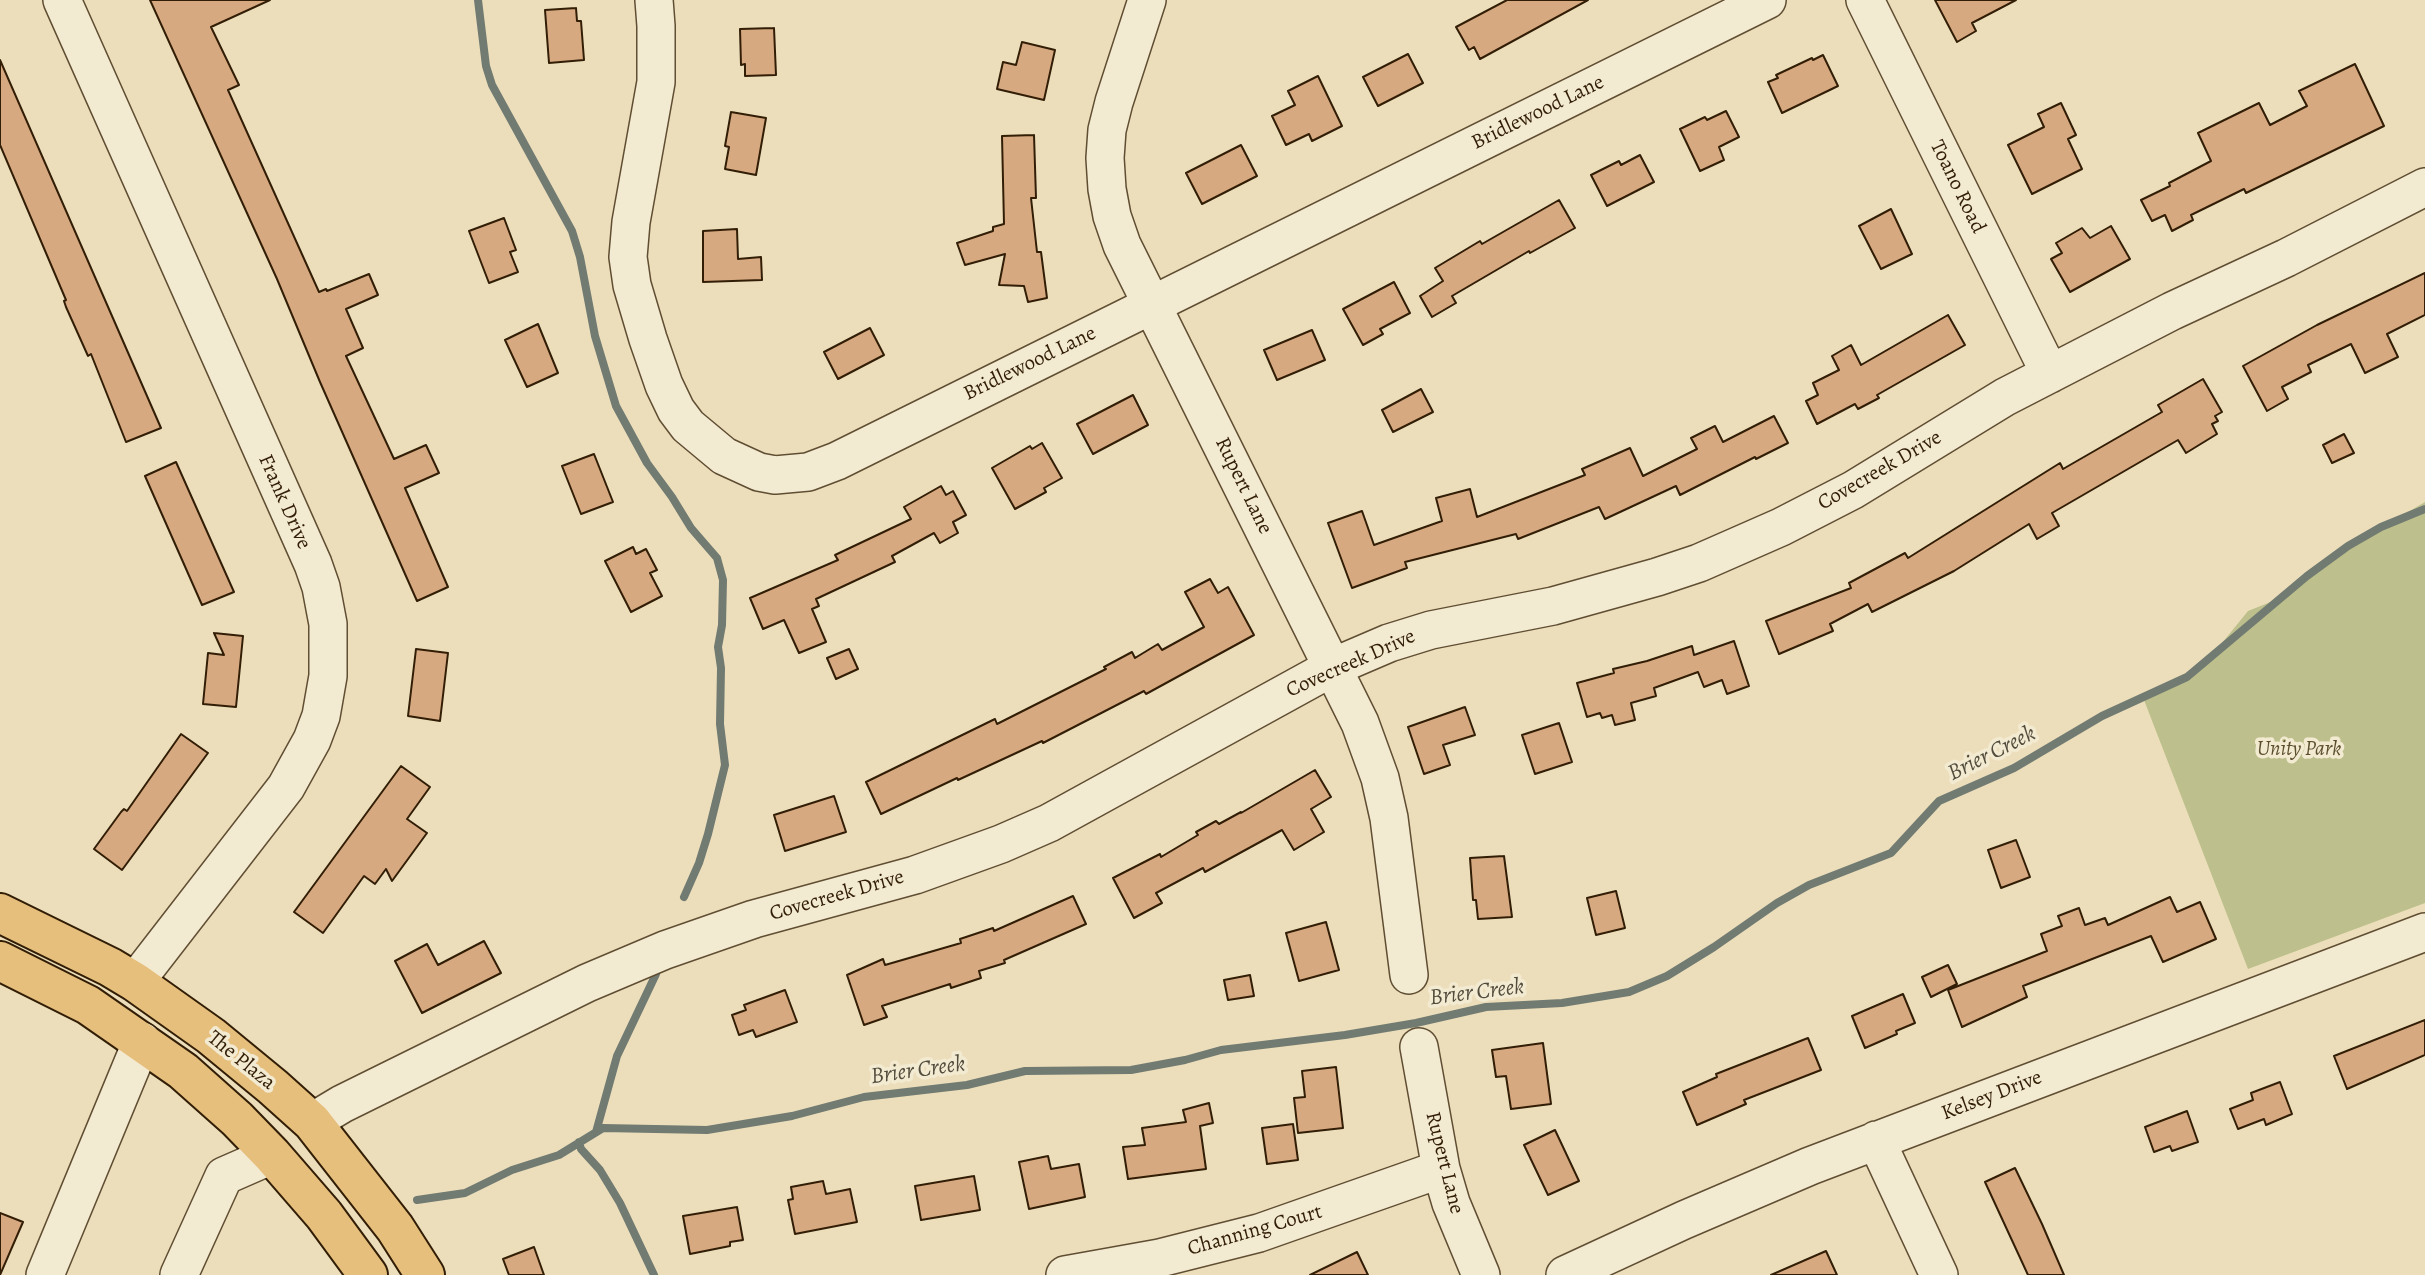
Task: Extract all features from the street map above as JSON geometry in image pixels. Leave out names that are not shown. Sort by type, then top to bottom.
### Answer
[{"type":"main road","name":"The Plaza","points":[[0,913],[135,982],[211,1036],[312,1122],[395,1228],[425,1275]]},
{"type":"main road","name":"The Plaza","points":[[0,961],[88,1005],[191,1077],[272,1155],[324,1215],[368,1275]]},
{"type":"main road","points":[[191,1077],[217,1080],[279,1133],[288,1135],[312,1122]]},
{"type":"street","name":"Frank Drive","points":[[62,0],[313,564],[321,587],[328,624],[328,676],[321,716],[312,740],[286,787],[135,982]]},
{"type":"street","name":"Bridlewood Lane","points":[[653,0],[656,82],[631,222],[628,257],[632,285],[660,373],[676,410],[688,426],[724,456],[760,472],[775,475],[808,472],[837,461],[1767,0]]},
{"type":"street","name":"Rupert Lane","points":[[1147,0],[1107,130],[1105,158],[1112,216],[1122,245],[1151,305],[1360,723],[1380,778],[1389,818],[1409,975]]},
{"type":"street","name":"Toano Road","points":[[1865,0],[2049,374]]},
{"type":"street","name":"Covecreek Drive","points":[[312,1122],[342,1104],[575,989],[665,950],[754,919],[915,874],[1013,839],[1049,823],[1150,769],[1265,702],[1333,667],[1389,643],[1431,630],[1553,606],[1699,563],[1781,527],[1853,490],[2005,397],[2425,187]]},
{"type":"street","name":"Kelsey Drive","points":[[1565,1275],[1810,1166],[2425,932]]},
{"type":"street","points":[[45,1275],[142,1041]]},
{"type":"street","name":"Rupert Lane","points":[[1419,1047],[1441,1169],[1451,1203],[1481,1275]]},
{"type":"street","points":[[1877,1140],[1938,1275]]},
{"type":"street","points":[[179,1275],[224,1176],[272,1155]]},
{"type":"street","name":"Channing Court","points":[[1065,1275],[1160,1258],[1259,1233],[1441,1169]]},
{"type":"green space","name":"Unity Park","points":[[2425,502],[2425,903],[2248,969],[2144,700],[2182,683],[2205,664],[2248,611],[2278,599],[2347,548]]},
{"type":"building","points":[[150,0],[270,0],[211,27],[239,85],[228,90],[319,292],[369,274],[378,295],[346,309],[363,348],[346,356],[394,459],[426,445],[439,473],[405,488],[448,587],[417,601],[277,279]]},
{"type":"building","points":[[1507,0],[1588,0],[1480,59],[1474,47],[1469,50],[1456,27]]},
{"type":"building","points":[[1935,0],[2016,0],[1972,23],[1976,31],[1957,42]]},
{"type":"building","points":[[576,8],[577,21],[581,21],[584,60],[549,63],[545,10]]},
{"type":"building","points":[[774,28],[776,75],[745,76],[745,64],[741,65],[740,29]]},
{"type":"building","points":[[1022,42],[1055,50],[1044,100],[997,89],[1003,62],[1016,65]]},
{"type":"building","points":[[1408,54],[1423,83],[1378,106],[1363,77]]},
{"type":"building","points":[[1823,55],[1838,86],[1782,113],[1768,82],[1778,78],[1776,75]]},
{"type":"building","points":[[0,60],[161,428],[126,442],[91,354],[88,356],[66,307],[66,300],[0,145]]},
{"type":"building","points":[[2355,64],[2384,126],[2246,193],[2244,189],[2191,215],[2193,220],[2172,231],[2165,215],[2152,221],[2141,200],[2211,161],[2198,133],[2259,103],[2270,125],[2307,106],[2299,91]]},
{"type":"building","points":[[1318,76],[1342,126],[1312,141],[1309,134],[1286,145],[1272,116],[1295,105],[1288,91]]},
{"type":"building","points":[[2061,103],[2076,135],[2068,139],[2082,169],[2032,194],[2008,145],[2044,127],[2038,114]]},
{"type":"building","points":[[1726,111],[1739,137],[1719,147],[1724,160],[1700,171],[1680,129]]},
{"type":"building","points":[[731,112],[766,118],[756,175],[725,169],[729,147],[725,146]]},
{"type":"building","points":[[1034,135],[1036,198],[1031,198],[1037,252],[1041,252],[1047,298],[1028,302],[1024,286],[999,285],[1005,254],[965,265],[957,243],[993,231],[993,227],[1004,224],[1002,136]]},
{"type":"building","points":[[1241,145],[1257,176],[1202,204],[1186,173]]},
{"type":"building","points":[[1640,155],[1654,182],[1607,206],[1591,175],[1619,161],[1621,165]]},
{"type":"building","points":[[1559,200],[1575,228],[1530,253],[1529,251],[1452,296],[1456,303],[1432,317],[1420,296],[1443,281],[1435,268]]},
{"type":"building","points":[[1891,209],[1912,254],[1881,269],[1859,226]]},
{"type":"building","points":[[504,218],[516,250],[510,252],[518,272],[489,283],[469,231]]},
{"type":"building","points":[[2111,226],[2130,259],[2070,292],[2051,259],[2062,253],[2056,243],[2082,228],[2090,238]]},
{"type":"building","points":[[737,229],[738,259],[761,257],[762,280],[703,282],[703,231]]},
{"type":"building","points":[[2425,273],[2425,315],[2387,334],[2398,357],[2365,373],[2351,344],[2308,365],[2311,372],[2282,387],[2288,399],[2267,411],[2243,366],[2317,325]]},
{"type":"building","points":[[1394,282],[1410,313],[1380,329],[1383,334],[1363,345],[1343,309]]},
{"type":"building","points":[[1948,315],[1965,345],[1877,395],[1879,398],[1858,409],[1855,404],[1817,424],[1806,401],[1818,395],[1813,383],[1839,370],[1832,356],[1851,345],[1861,365]]},
{"type":"building","points":[[538,324],[558,373],[527,387],[505,340]]},
{"type":"building","points":[[870,328],[884,355],[838,379],[824,352]]},
{"type":"building","points":[[1312,330],[1325,360],[1277,380],[1264,350]]},
{"type":"building","points":[[2203,379],[2222,412],[2215,416],[2218,421],[2212,424],[2217,434],[2186,453],[2178,440],[2052,513],[2059,526],[2037,539],[2029,524],[1954,571],[1872,612],[1868,604],[1830,624],[1833,631],[1779,654],[1766,621],[1851,588],[1849,583],[1905,553],[1908,558],[2060,463],[2063,469],[2162,412],[2158,405]]},
{"type":"building","points":[[1421,389],[1433,412],[1393,432],[1382,410]]},
{"type":"building","points":[[1133,395],[1148,425],[1093,454],[1077,424]]},
{"type":"building","points":[[1774,416],[1788,443],[1680,495],[1676,486],[1605,519],[1599,507],[1518,539],[1516,534],[1405,562],[1407,568],[1352,588],[1328,523],[1362,511],[1374,545],[1442,521],[1436,498],[1470,489],[1477,517],[1585,475],[1582,469],[1630,448],[1643,476],[1697,449],[1691,438],[1715,426],[1723,442]]},
{"type":"building","points":[[2344,434],[2354,453],[2332,463],[2323,445]]},
{"type":"building","points":[[1042,443],[1062,478],[1044,488],[1046,492],[1015,509],[992,468],[1030,446],[1032,449]]},
{"type":"building","points":[[594,454],[613,502],[581,514],[562,466]]},
{"type":"building","points":[[176,462],[234,592],[202,605],[145,476]]},
{"type":"building","points":[[941,486],[946,495],[953,491],[966,515],[953,522],[958,533],[940,543],[934,533],[892,556],[895,562],[816,599],[819,606],[812,609],[826,642],[799,653],[784,620],[763,629],[750,598],[838,560],[835,555],[911,519],[904,507]]},
{"type":"building","points":[[633,547],[636,554],[646,549],[657,570],[650,573],[662,596],[631,612],[605,561]]},
{"type":"building","points":[[1210,579],[1218,593],[1228,587],[1254,635],[1146,694],[1144,691],[1043,743],[1042,741],[958,780],[957,778],[881,814],[866,782],[995,719],[997,724],[1106,669],[1104,667],[1132,652],[1135,658],[1158,644],[1162,650],[1204,627],[1185,592]]},
{"type":"building","points":[[214,633],[243,636],[236,707],[203,704],[208,653],[224,655]]},
{"type":"building","points":[[1734,641],[1749,686],[1727,694],[1722,680],[1704,687],[1698,672],[1654,688],[1656,696],[1631,703],[1635,720],[1615,725],[1612,715],[1602,718],[1600,713],[1587,717],[1577,683],[1614,673],[1613,669],[1692,646],[1694,655]]},
{"type":"building","points":[[416,649],[448,653],[440,721],[408,716]]},
{"type":"building","points":[[849,649],[858,669],[836,679],[827,658]]},
{"type":"building","points":[[1465,707],[1475,735],[1443,745],[1450,765],[1424,774],[1408,727]]},
{"type":"building","points":[[1559,723],[1572,762],[1535,774],[1522,735]]},
{"type":"building","points":[[181,734],[208,753],[122,870],[94,849],[121,812],[124,809],[127,811]]},
{"type":"building","points":[[401,766],[430,787],[407,819],[427,833],[392,881],[386,869],[375,884],[364,876],[323,933],[294,912]]},
{"type":"building","points":[[1315,770],[1331,797],[1311,809],[1324,832],[1294,850],[1282,830],[1205,872],[1203,868],[1156,893],[1162,903],[1134,918],[1113,878],[1160,854],[1161,857],[1198,835],[1196,832],[1216,821],[1219,824],[1241,813]]},
{"type":"building","points":[[834,796],[846,832],[785,851],[774,815]]},
{"type":"building","points":[[2016,840],[2030,877],[2001,888],[1988,850]]},
{"type":"building","points":[[1504,856],[1512,917],[1478,919],[1476,900],[1473,900],[1470,858]]},
{"type":"building","points":[[1616,891],[1625,928],[1596,935],[1587,898]]},
{"type":"building","points":[[1073,896],[1086,924],[1004,960],[1005,963],[979,971],[981,978],[951,988],[950,984],[882,1006],[887,1017],[864,1025],[847,975],[883,959],[885,965],[961,943],[960,939],[993,928],[994,931]]},
{"type":"building","points":[[2170,897],[2177,912],[2200,902],[2216,939],[2163,962],[2151,936],[2023,986],[2027,997],[1962,1027],[1948,990],[2047,951],[2041,934],[2062,926],[2058,916],[2079,908],[2085,925],[2105,918],[2108,925]]},
{"type":"building","points":[[1326,922],[1339,970],[1299,981],[1286,933]]},
{"type":"building","points":[[484,941],[501,973],[422,1013],[395,961],[427,944],[438,965]]},
{"type":"building","points":[[1948,965],[1957,984],[1931,997],[1922,977]]},
{"type":"building","points":[[1250,975],[1254,996],[1228,1000],[1224,980]]},
{"type":"building","points":[[785,990],[797,1022],[756,1037],[753,1030],[739,1035],[732,1015],[746,1010],[744,1005]]},
{"type":"building","points":[[1903,994],[1915,1023],[1865,1048],[1852,1016]]},
{"type":"building","points":[[2425,1020],[2425,1055],[2347,1089],[2334,1056]]},
{"type":"building","points":[[1808,1038],[1821,1070],[1744,1100],[1746,1104],[1697,1125],[1683,1092],[1717,1077],[1716,1074]]},
{"type":"building","points":[[1543,1043],[1551,1104],[1511,1109],[1506,1076],[1496,1077],[1492,1050]]},
{"type":"building","points":[[1336,1067],[1343,1128],[1298,1133],[1294,1098],[1305,1097],[1302,1071]]},
{"type":"building","points":[[2280,1082],[2292,1114],[2266,1125],[2264,1119],[2238,1129],[2230,1109],[2253,1100],[2251,1093]]},
{"type":"building","points":[[1209,1103],[1213,1123],[1200,1126],[1206,1169],[1128,1179],[1123,1147],[1145,1145],[1142,1128],[1186,1122],[1183,1110]]},
{"type":"building","points":[[2187,1111],[2198,1142],[2172,1151],[2170,1146],[2154,1152],[2145,1127]]},
{"type":"building","points":[[1293,1124],[1298,1160],[1267,1164],[1262,1128]]},
{"type":"building","points":[[1555,1130],[1579,1181],[1548,1195],[1524,1145]]},
{"type":"building","points":[[1048,1156],[1051,1169],[1079,1164],[1085,1197],[1029,1209],[1019,1162]]},
{"type":"building","points":[[2015,1168],[2064,1275],[2028,1275],[1985,1182]]},
{"type":"building","points":[[974,1176],[980,1210],[921,1220],[915,1186]]},
{"type":"building","points":[[823,1181],[826,1194],[850,1189],[857,1222],[795,1234],[788,1200],[793,1199],[791,1187]]},
{"type":"building","points":[[737,1207],[743,1240],[730,1242],[730,1246],[690,1254],[683,1216]]},
{"type":"building","points":[[0,1213],[23,1222],[0,1275]]},
{"type":"building","points":[[534,1247],[544,1275],[509,1275],[503,1259]]},
{"type":"building","points":[[1826,1251],[1837,1275],[1771,1275]]},
{"type":"building","points":[[1357,1252],[1368,1275],[1310,1275]]},
{"type":"waterway","points":[[478,0],[486,66],[492,85],[572,231],[580,257],[595,336],[616,406],[647,463],[691,528],[717,558],[723,580],[722,625],[718,647],[721,668],[720,724],[725,765],[699,863],[684,897]]},
{"type":"waterway","name":"Brier Creek","points":[[417,1200],[465,1193],[512,1170],[559,1155],[603,1128],[707,1130],[792,1116],[864,1097],[967,1085],[1025,1071],[1131,1070],[1221,1050],[1345,1035],[1486,1007],[1562,1003],[1629,992],[1667,976],[1777,903],[1809,885],[1891,853],[1939,801],[2014,768],[2102,716],[2187,677],[2307,576],[2348,546],[2381,527],[2425,509]]},
{"type":"waterway","points":[[596,1132],[617,1056],[656,974]]},
{"type":"waterway","points":[[579,1142],[581,1149],[600,1170],[620,1203],[654,1275]]}]
